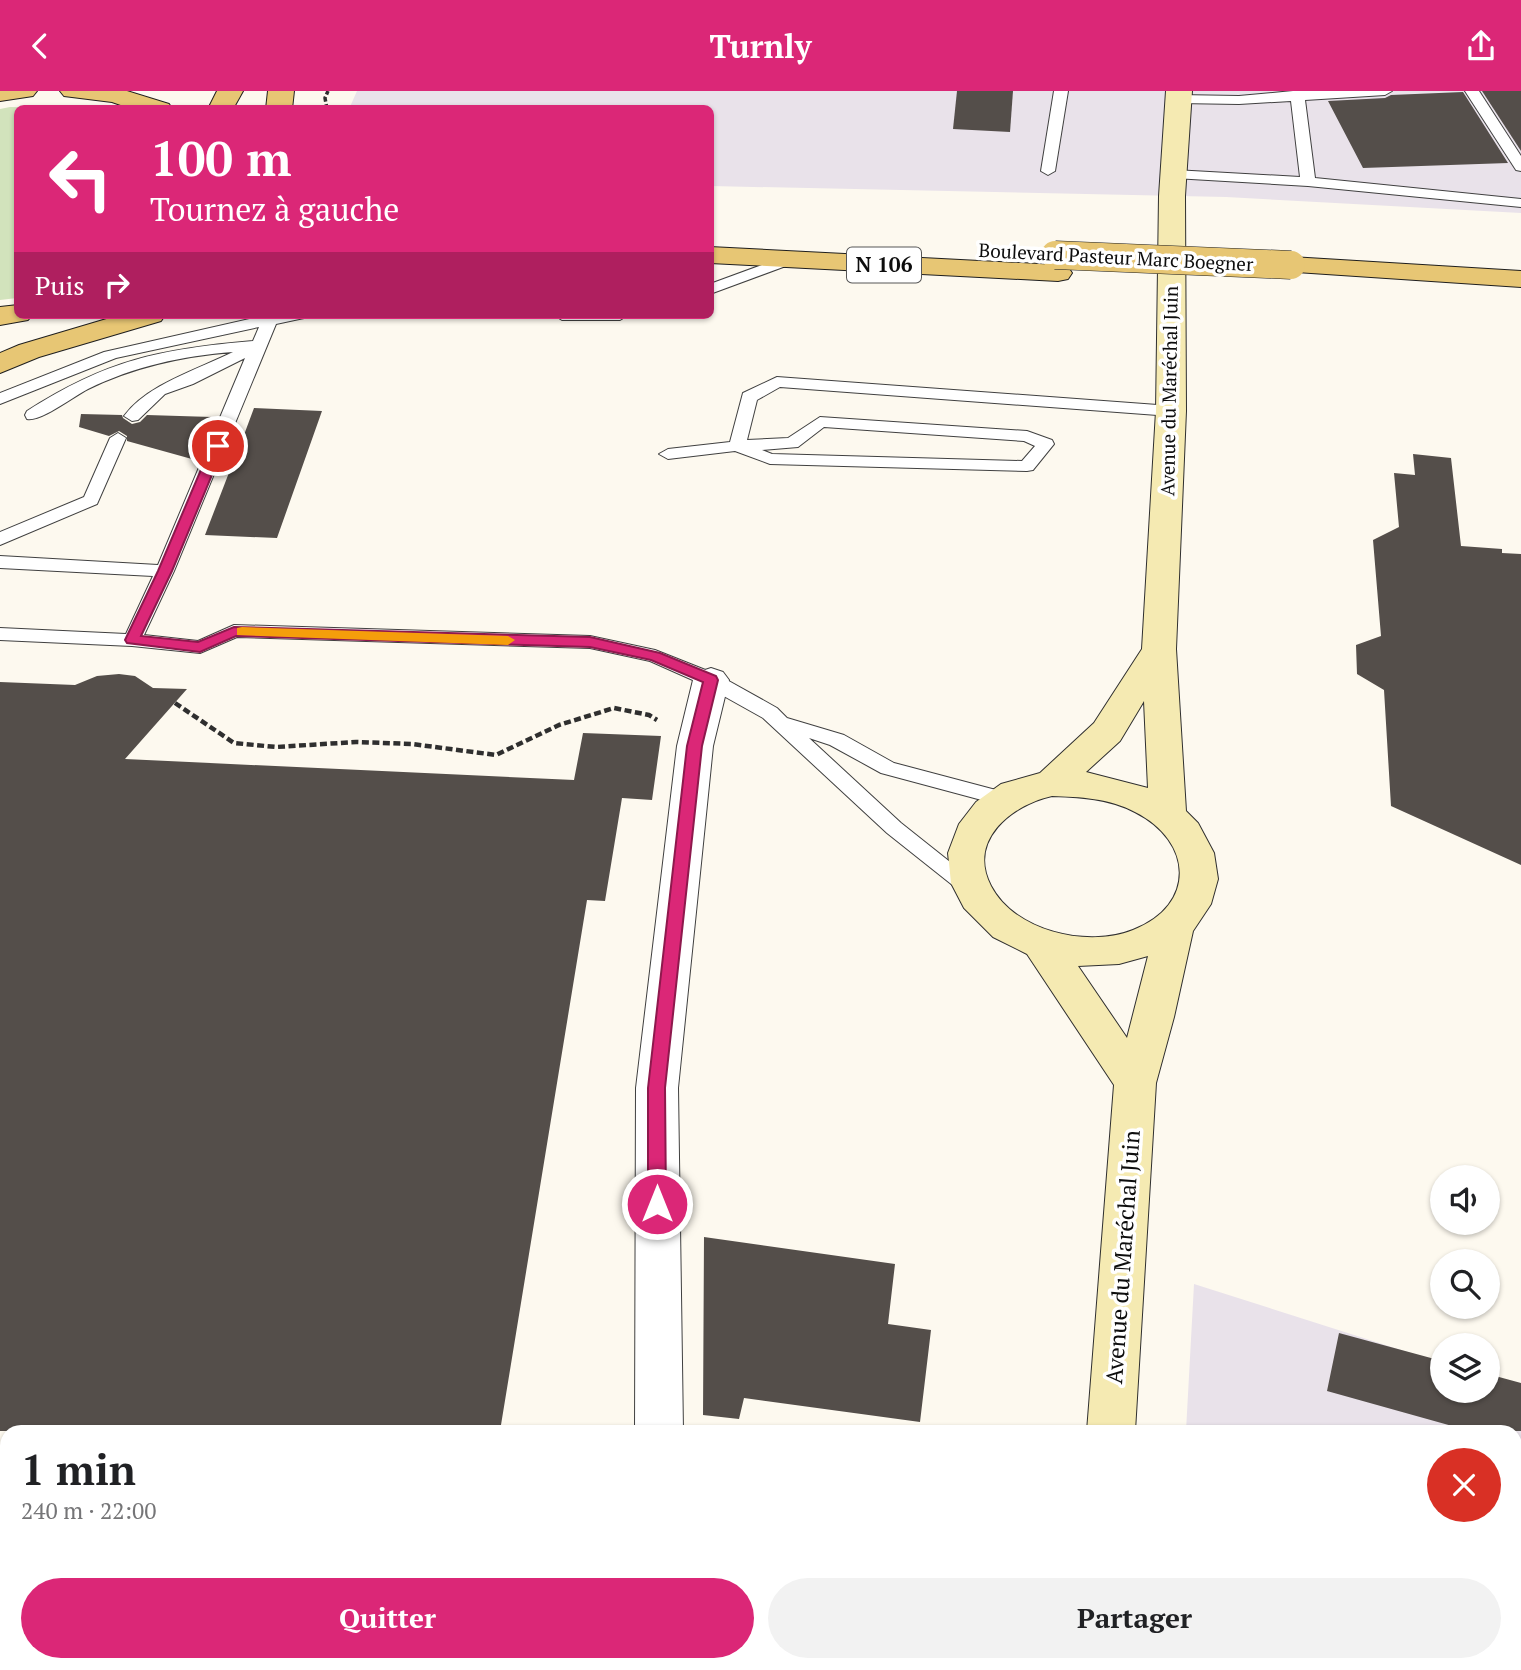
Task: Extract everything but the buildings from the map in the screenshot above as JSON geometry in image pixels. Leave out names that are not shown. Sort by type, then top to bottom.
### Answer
[{"type":"main road","points":[[0,93],[24,91]]},
{"type":"main road","points":[[73,91],[114,95],[147,105]]},
{"type":"main road","name":"Boulevard Pasteur Marc Boegner","points":[[714,233],[1056,264]]},
{"type":"main road","name":"Boulevard Pasteur Marc Boegner","points":[[714,255],[789,260],[1056,264],[1292,275],[1521,279]]},
{"type":"main road","name":"Boulevard Pasteur Marc Boegner","points":[[1292,275],[1521,299]]},
{"type":"main road","points":[[0,364],[29,351],[137,319]]},
{"type":"street","name":"Avenue du Maréchal Juin","points":[[1168,815],[1159,649],[1171,411],[1171,210],[1178,95]]},
{"type":"street","name":"Avenue du Maréchal Juin","points":[[1052,783],[1108,732],[1159,649]]},
{"type":"street","points":[[659,1425],[657,1088],[695,746],[710,680]]},
{"type":"street","points":[[1052,783],[1083,783],[1114,788],[1143,799],[1168,815],[1186,836],[1197,858],[1200,882],[1191,906],[1174,927],[1147,943],[1114,951],[1077,951],[1041,943],[1013,930],[989,912],[974,891],[966,871],[968,841],[981,817],[1004,799],[1027,789],[1052,783]]},
{"type":"street","name":"Avenue du Maréchal Juin","points":[[1111,1425],[1135,1083],[1154,1017],[1174,927]]},
{"type":"street","points":[[1041,943],[1135,1083]]},
{"type":"lane","points":[[1048,171],[1061,91]]},
{"type":"lane","points":[[1178,95],[1239,100],[1385,91]]},
{"type":"lane","points":[[1472,91],[1521,167]]},
{"type":"lane","points":[[1297,95],[1308,182]]},
{"type":"lane","points":[[1174,174],[1308,182],[1521,203]]},
{"type":"lane","points":[[714,288],[789,260]]},
{"type":"lane","points":[[132,640],[165,571],[270,319]]},
{"type":"lane","points":[[0,399],[110,355],[270,319]]},
{"type":"lane","points":[[33,415],[71,389],[115,371],[178,353],[260,345]]},
{"type":"lane","points":[[132,416],[159,391],[187,381],[260,345]]},
{"type":"lane","points":[[737,446],[750,397],[777,382],[1171,411]]},
{"type":"lane","points":[[668,454],[737,446],[792,443],[821,422],[1027,436],[1046,444],[1027,466],[770,459],[737,446]]},
{"type":"lane","points":[[0,539],[91,500],[118,438]]},
{"type":"lane","points":[[0,562],[165,571]]},
{"type":"lane","points":[[0,634],[132,640],[200,647],[234,631],[590,642],[655,656],[753,702],[780,721],[894,828],[974,891]]},
{"type":"lane","points":[[780,721],[837,740],[888,768],[1004,799]]},
{"type":"path","points":[[175,703],[234,743],[275,747],[356,742],[412,744],[496,755],[559,725],[614,708],[649,715],[664,725]]},
{"type":"shaded area","points":[[357,91],[1521,91],[1521,213],[1226,197],[714,186],[714,105],[351,105]]},
{"type":"shaded area","points":[[1194,1284],[1430,1359],[1430,1403],[1500,1403],[1500,1381],[1521,1388],[1521,1425],[1186,1425]]},
{"type":"green space","points":[[14,107],[14,298],[0,300],[0,109]]},
{"type":"slow traffic","points":[[242,632],[508,640]]},
{"type":"route","points":[[218,446],[165,571],[132,640],[200,647],[234,631],[590,642],[655,656],[710,680],[695,746],[657,1088],[657,1204]]}]
